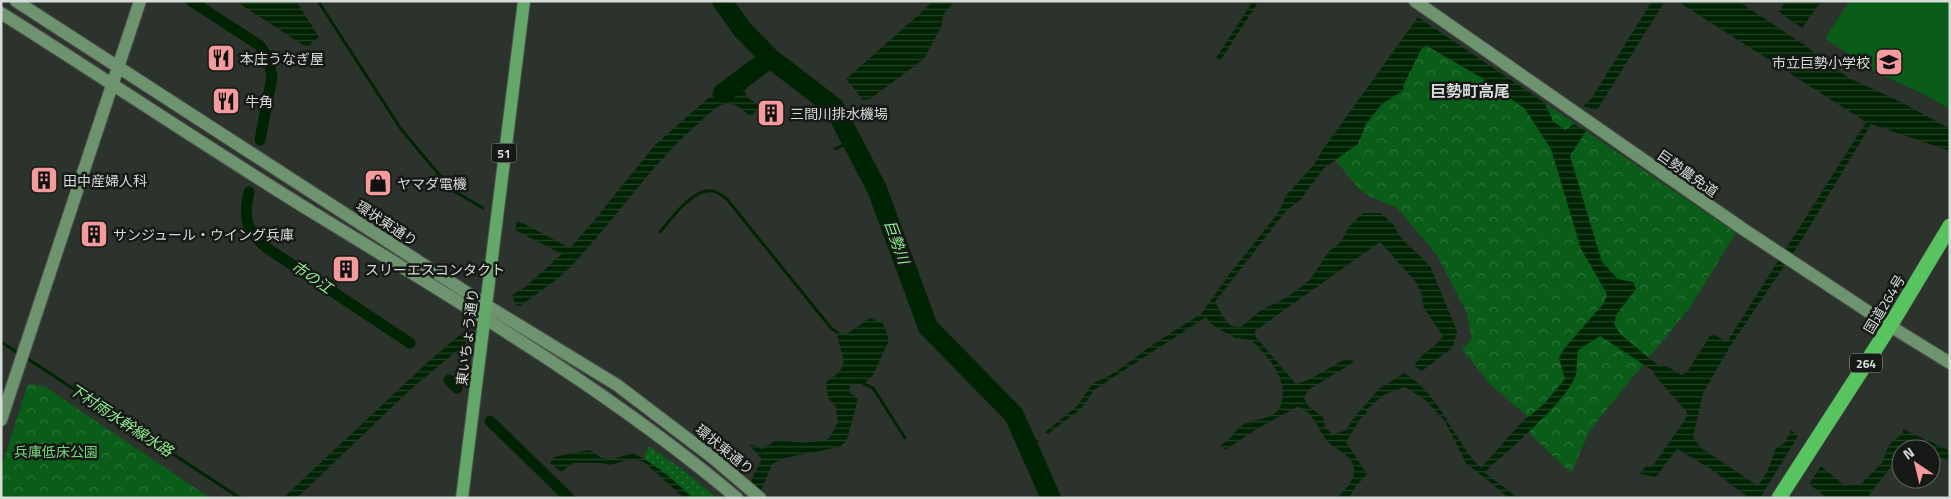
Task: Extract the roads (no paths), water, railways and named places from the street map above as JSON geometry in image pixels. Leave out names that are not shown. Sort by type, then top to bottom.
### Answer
[{"type":"highway","name":"国道264号","points":[[1779,498],[1890,326],[1950,226]]},
{"type":"main road","name":"環状東通り","points":[[16,1],[486,305],[617,385],[713,458],[760,498]]},
{"type":"main road","points":[[1,420],[140,1]]},
{"type":"main road","name":"東いちょう通り","points":[[462,498],[498,196],[524,1]]},
{"type":"main road","name":"巨勢農免道","points":[[1415,1],[1742,229],[1950,363]]},
{"type":"main road","name":"環状東通り","points":[[1,13],[114,84],[243,169],[484,319],[616,407],[704,470],[737,498]]},
{"type":"waterway","name":"市の江","points":[[191,1],[259,45],[268,57],[272,77],[260,140]]},
{"type":"waterway","points":[[318,1],[401,129],[452,190],[483,208]]},
{"type":"waterway","name":"巨勢川","points":[[722,1],[742,29],[770,58],[834,107],[877,189],[928,327],[1014,415],[1051,498]]},
{"type":"waterway","points":[[723,93],[770,58]]},
{"type":"waterway","points":[[835,149],[852,141]]},
{"type":"waterway","points":[[660,232],[676,213],[697,194],[705,191],[718,193],[726,198],[831,328],[837,332]]},
{"type":"waterway","name":"市の江","points":[[249,192],[246,210],[248,223],[250,229],[260,242],[410,343]]},
{"type":"waterway","name":"下村雨水幹線水路","points":[[1,342],[20,354]]},
{"type":"waterway","name":"下村雨水幹線水路","points":[[25,357],[240,498]]},
{"type":"waterway","name":"市の江","points":[[449,380],[457,388]]},
{"type":"waterway","points":[[864,384],[873,388],[905,438]]},
{"type":"waterway","name":"市の江","points":[[490,421],[569,498]]},
{"type":"waterway","points":[[1028,447],[1037,441]]},
{"type":"place","name":"本庄うなぎ屋","points":[[221,58]]},
{"type":"place","name":"市立巨勢小学校","points":[[1889,62]]},
{"type":"place","name":"牛角","points":[[226,101]]},
{"type":"place","name":"三間川排水機場","points":[[771,113]]},
{"type":"place","name":"田中産婦人科","points":[[44,180]]},
{"type":"place","name":"ヤマダ電機","points":[[378,183]]},
{"type":"place","name":"サンジュール・ウイング兵庫","points":[[94,234]]},
{"type":"place","name":"スリーエスコンタクト","points":[[346,269]]},
{"type":"district","name":"巨勢町高尾","points":[[1470,91]]},
{"type":"park label","name":"兵庫低床公園","points":[[56,451]]}]
